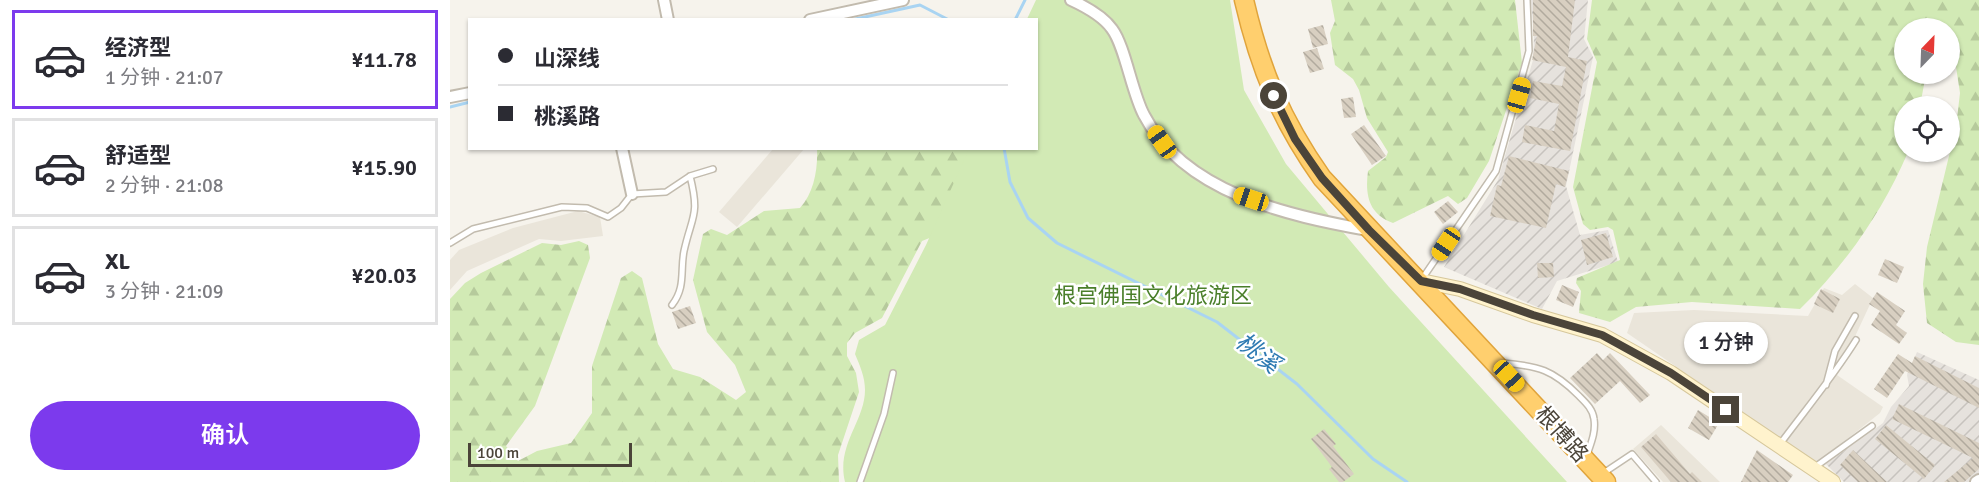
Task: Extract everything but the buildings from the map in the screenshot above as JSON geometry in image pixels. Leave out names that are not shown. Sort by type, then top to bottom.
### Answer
[{"type":"highway","name":"根博路","points":[[1244,0],[1255,45],[1274,96],[1295,139],[1322,178],[1369,230],[1421,281],[1603,479]]},
{"type":"street","points":[[664,0],[668,18]]},
{"type":"street","points":[[817,18],[864,4],[903,0]]},
{"type":"street","points":[[1071,0],[1082,5],[1112,29],[1144,115],[1172,155],[1203,179],[1231,192],[1308,218],[1369,230]]},
{"type":"street","points":[[450,97],[468,93]]},
{"type":"street","points":[[622,150],[632,194]]},
{"type":"street","points":[[1421,281],[1460,289],[1533,315],[1602,335],[1671,373],[1833,482]]},
{"type":"lane","points":[[1421,281],[1496,171],[1529,51],[1527,0]]},
{"type":"lane","points":[[450,243],[473,229],[562,207],[587,208],[608,217],[621,208],[632,194],[666,192],[690,176],[713,169]]},
{"type":"lane","points":[[672,305],[683,282],[683,253],[695,220],[696,205],[690,176]]},
{"type":"lane","points":[[1825,386],[1835,351],[1855,315]]},
{"type":"lane","points":[[1779,445],[1825,386],[1856,340]]},
{"type":"lane","points":[[1497,363],[1540,367],[1560,377],[1587,404],[1594,416],[1595,431],[1585,460]]},
{"type":"lane","points":[[860,482],[884,414],[893,373]]},
{"type":"lane","points":[[1813,468],[1872,426]]},
{"type":"lane","points":[[1603,479],[1632,454],[1656,482]]},
{"type":"shaded area","points":[[1531,0],[1588,0],[1584,39],[1593,57],[1566,186],[1580,235],[1608,230],[1618,262],[1557,281],[1542,309],[1444,267],[1498,180],[1533,60]]},
{"type":"shaded area","points":[[772,150],[803,150],[737,227],[719,212]]},
{"type":"shaded area","points":[[578,211],[600,217],[603,236],[561,241],[539,239],[467,271],[450,290],[450,260],[459,250],[513,228]]},
{"type":"shaded area","points":[[1855,284],[1873,298],[1837,375],[1883,407],[1880,413],[1817,463],[1627,333],[1634,313],[1694,310],[1808,316],[1824,288],[1842,295]]},
{"type":"shaded area","points":[[1917,352],[1979,380],[1979,482],[1844,482],[1826,464],[1883,423],[1891,407],[1909,386],[1907,375]]},
{"type":"shaded area","points":[[1661,425],[1720,482],[1663,482],[1633,449]]},
{"type":"green space","name":"根宫佛国文化旅游区","points":[[1036,0],[1230,0],[1244,90],[1286,164],[1389,287],[1567,482],[845,482],[844,456],[864,401],[863,376],[855,354],[859,340],[885,325],[926,245],[969,150],[1038,150],[1038,18],[1027,18]]},
{"type":"green space","points":[[1331,0],[1515,0],[1522,63],[1489,161],[1467,198],[1458,204],[1448,196],[1393,223],[1373,209],[1367,188],[1368,171],[1386,157],[1388,152],[1367,118],[1359,90],[1353,79],[1335,65],[1330,33],[1335,21]]},
{"type":"green space","points":[[1592,0],[1979,0],[1979,345],[1956,342],[1927,323],[1923,284],[1927,247],[1948,162],[1960,162],[1960,18],[1894,18],[1894,84],[1924,84],[1922,96],[1894,96],[1894,162],[1903,162],[1862,236],[1833,274],[1800,309],[1692,302],[1636,307],[1610,322],[1579,313],[1581,291],[1576,283],[1577,278],[1620,260],[1613,230],[1608,227],[1590,230],[1583,224],[1573,187],[1597,62],[1587,39]]},
{"type":"green space","points":[[817,150],[999,150],[932,237],[922,241],[882,318],[855,333],[847,343],[847,356],[856,373],[859,392],[838,455],[839,482],[450,482],[450,299],[465,283],[542,243],[561,245],[579,241],[588,245],[590,258],[535,406],[506,446],[518,461],[537,451],[571,443],[592,413],[592,366],[621,278],[632,271],[642,278],[658,344],[673,369],[700,377],[736,400],[746,392],[735,365],[707,332],[693,280],[703,234],[711,229],[727,235],[764,211],[800,208],[809,195],[817,164]]},
{"type":"waterway","points":[[1016,18],[1025,0]]},
{"type":"waterway","points":[[860,18],[920,5],[945,18]]},
{"type":"waterway","points":[[450,107],[468,102]]},
{"type":"waterway","name":"桃溪","points":[[1004,150],[1010,182],[1028,218],[1057,243],[1217,322],[1297,384],[1373,459],[1407,482]]},
{"type":"route","points":[[1274,96],[1295,139],[1322,178],[1369,230],[1421,281],[1460,289],[1533,315],[1602,335],[1671,373],[1726,410]]}]
